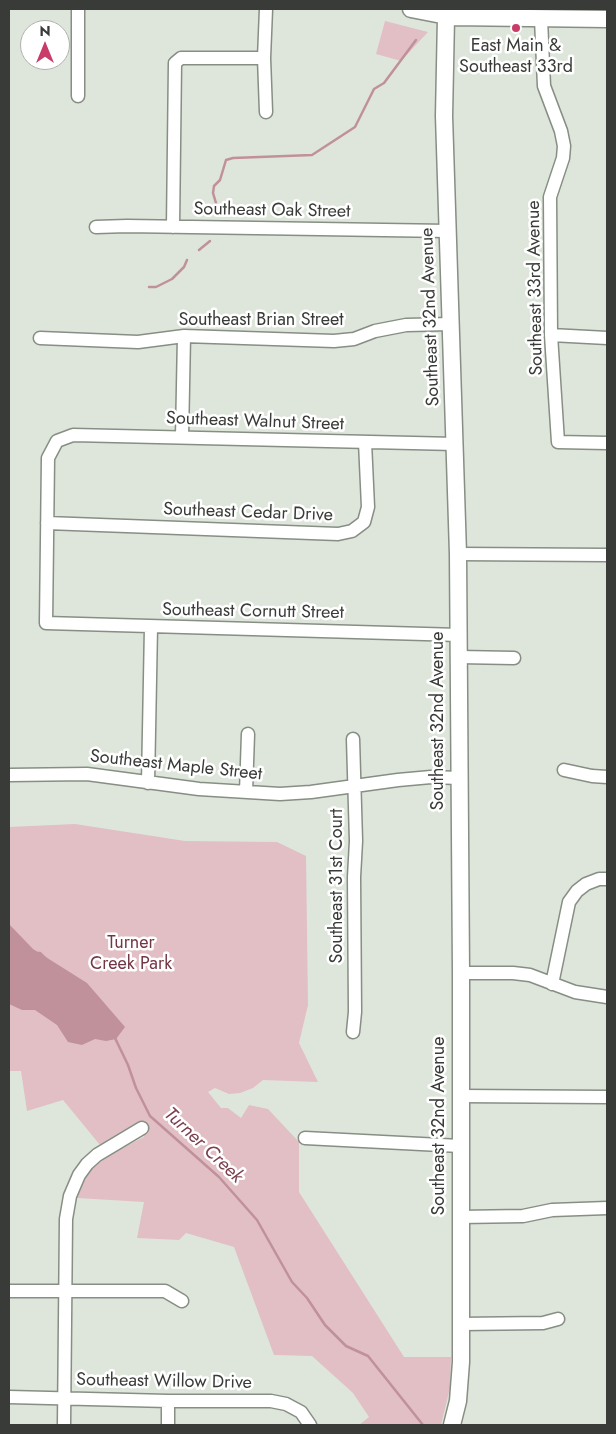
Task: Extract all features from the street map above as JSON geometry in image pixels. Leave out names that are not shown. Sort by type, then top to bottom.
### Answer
[{"type":"main road","points":[[411,9],[541,19],[607,19]]},
{"type":"main road","name":"Southeast 32nd Avenue","points":[[447,13],[444,116],[458,554],[461,973],[461,1324],[459,1391],[452,1425]]},
{"type":"street","points":[[78,9],[78,96]]},
{"type":"street","points":[[266,9],[264,58],[266,112]]},
{"type":"street","name":"Southeast 33rd Avenue","points":[[541,19],[544,86],[561,131],[564,146],[563,158],[550,197],[551,336],[558,442],[607,443]]},
{"type":"street","points":[[173,227],[175,63],[181,58],[264,58]]},
{"type":"street","name":"Southeast Oak Street","points":[[96,227],[448,231]]},
{"type":"street","name":"Southeast Brian Street","points":[[40,338],[138,342],[184,336],[334,341],[354,339],[375,331],[406,324],[451,324]]},
{"type":"street","points":[[182,437],[184,336]]},
{"type":"street","points":[[551,336],[607,338]]},
{"type":"street","name":"Southeast Walnut Street","points":[[47,523],[48,458],[56,442],[72,435],[455,444]]},
{"type":"street","name":"Southeast Cedar Drive","points":[[47,523],[338,534],[352,531],[364,522],[368,507],[365,442]]},
{"type":"street","name":"Southeast Cornutt Street","points":[[47,523],[46,623],[459,634]]},
{"type":"street","points":[[458,554],[607,555]]},
{"type":"street","points":[[148,783],[151,626]]},
{"type":"street","points":[[459,657],[514,658]]},
{"type":"street","points":[[246,792],[248,734]]},
{"type":"street","name":"Southeast 31st Court","points":[[353,739],[356,1012],[353,1032]]},
{"type":"street","points":[[564,770],[607,777]]},
{"type":"street","name":"Southeast Maple Street","points":[[9,775],[87,774],[199,789],[280,794],[431,777],[460,778]]},
{"type":"street","points":[[552,984],[569,902],[577,891],[586,884],[599,879],[607,879]]},
{"type":"street","points":[[461,973],[513,973],[530,975],[589,995],[607,997]]},
{"type":"street","points":[[460,1096],[607,1097]]},
{"type":"street","points":[[64,1425],[67,1208],[70,1196],[79,1175],[87,1164],[97,1155],[142,1128]]},
{"type":"street","points":[[305,1138],[460,1146]]},
{"type":"street","points":[[460,1217],[523,1216],[552,1210],[607,1208]]},
{"type":"street","points":[[9,1291],[165,1291],[182,1301]]},
{"type":"street","points":[[461,1324],[543,1323],[558,1319]]},
{"type":"street","name":"Southeast Willow Drive","points":[[9,1397],[271,1400],[286,1404],[301,1412],[310,1425]]},
{"type":"street","points":[[168,1400],[168,1425]]},
{"type":"green space","points":[[385,21],[428,32],[401,61],[376,54]]},
{"type":"green space","name":"Turner Creek Park","points":[[75,824],[185,841],[277,842],[306,856],[308,1005],[299,1043],[318,1082],[263,1080],[253,1088],[240,1093],[229,1094],[215,1088],[208,1092],[221,1108],[228,1108],[241,1118],[249,1105],[268,1109],[299,1142],[299,1192],[404,1357],[451,1357],[450,1388],[441,1425],[359,1425],[369,1417],[353,1393],[312,1356],[274,1355],[234,1247],[186,1233],[179,1240],[137,1238],[144,1202],[77,1198],[89,1171],[112,1153],[144,1137],[139,1125],[100,1145],[63,1100],[27,1111],[21,1071],[9,1071],[9,827]]},
{"type":"shaded area","points":[[9,924],[33,949],[87,983],[125,1027],[116,1039],[106,1041],[95,1039],[82,1045],[68,1042],[57,1025],[35,1010],[22,1010],[9,1004]]},
{"type":"waterway","points":[[213,214],[216,203],[213,193],[214,186],[220,180],[226,160],[233,158],[312,155],[355,127],[374,89],[384,83],[416,40]]},
{"type":"waterway","points":[[199,250],[210,241]]},
{"type":"waterway","points":[[149,287],[156,287],[172,279],[184,267],[187,260]]},
{"type":"waterway","name":"Turner Creek","points":[[36,953],[40,953],[47,960]]},
{"type":"waterway","name":"Turner Creek","points":[[115,1038],[150,1116],[219,1177],[257,1220],[292,1282],[307,1298],[325,1325],[346,1346],[368,1356],[423,1425]]},
{"type":"place","name":"East Main & Southeast 33rd","points":[[516,28]]}]
